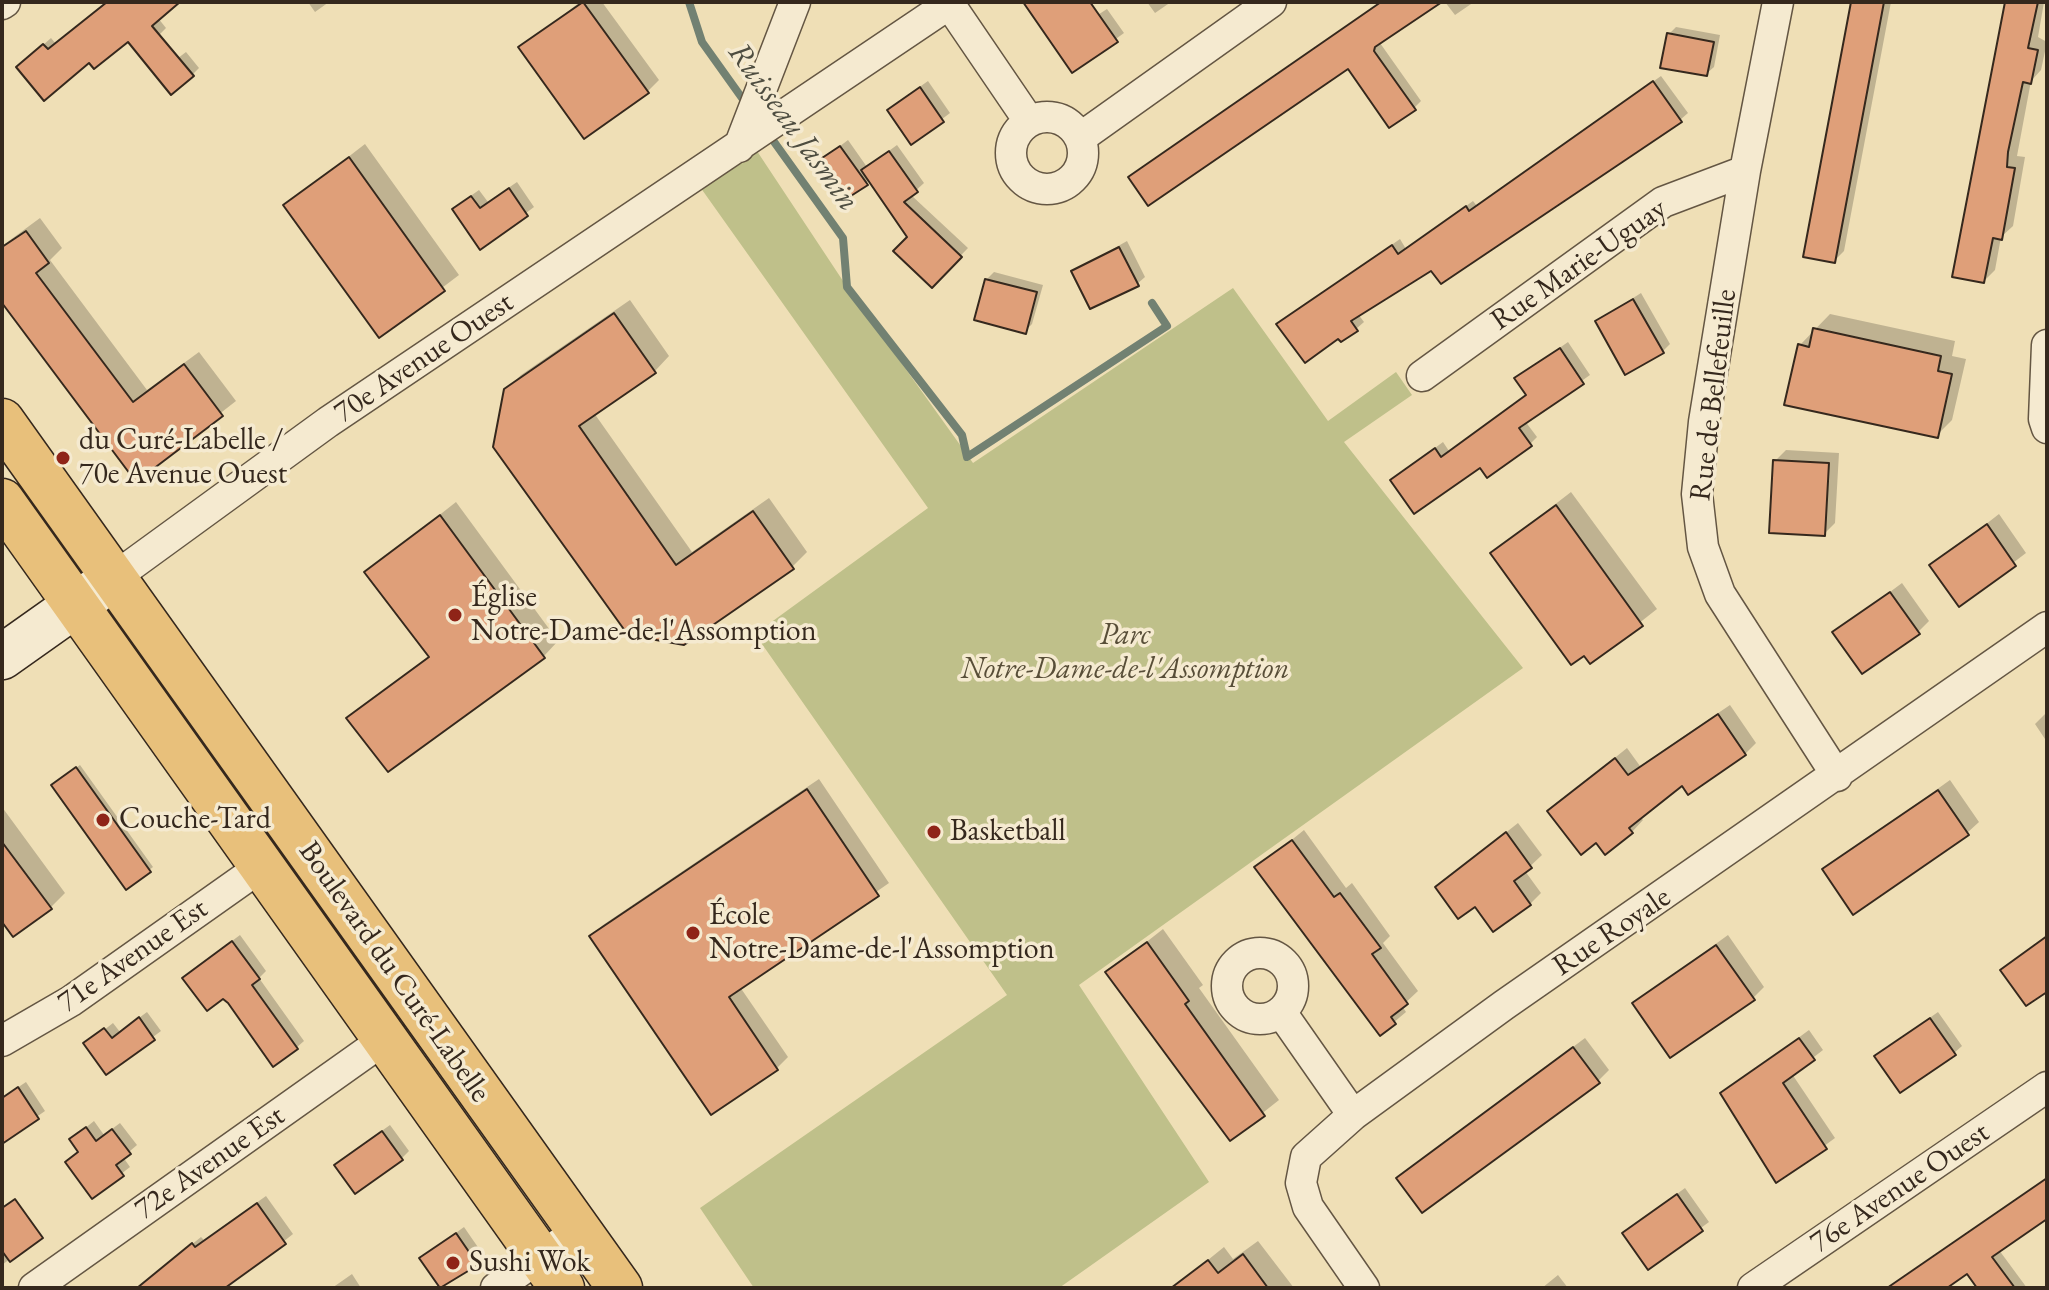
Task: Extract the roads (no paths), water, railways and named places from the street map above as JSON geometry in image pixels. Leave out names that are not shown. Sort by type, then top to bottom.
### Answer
[{"type":"main road","name":"Boulevard du Curé-Labelle","points":[[2,421],[620,1288]]},
{"type":"main road","name":"Boulevard du Curé-Labelle","points":[[2,501],[551,1273]]},
{"type":"street","points":[[739,147],[795,2]]},
{"type":"street","points":[[1080,138],[1271,2]]},
{"type":"street","name":"Rue de Bellefeuille","points":[[1778,2],[1745,171],[1704,422],[1697,494],[1703,547],[1720,594],[1837,776]]},
{"type":"street","points":[[948,3],[1029,121]]},
{"type":"street","name":"70e Avenue Ouest","points":[[115,577],[328,422],[948,3]]},
{"type":"street","points":[[1051,117],[1063,120],[1080,138],[1083,161],[1074,178],[1055,189],[1042,189],[1020,178],[1010,154],[1012,140],[1029,121],[1051,117]]},
{"type":"street","name":"Rue Marie-Uguay","points":[[1422,376],[1663,202],[1745,171]]},
{"type":"street","points":[[2047,345],[2044,374],[2047,428]]},
{"type":"street","points":[[2,657],[115,577]]},
{"type":"street","name":"Rue Royale","points":[[1364,1288],[1308,1207],[1301,1183],[1306,1157],[1353,1115],[1504,1005],[2047,627]]},
{"type":"street","name":"71e Avenue Est","points":[[2,1041],[71,1001],[262,866]]},
{"type":"street","points":[[1281,1012],[1353,1115]]},
{"type":"street","name":"72e Avenue Est","points":[[34,1288],[385,1039]]},
{"type":"street","name":"76e Avenue Ouest","points":[[1753,1288],[2047,1087]]},
{"type":"street","points":[[496,1288],[551,1273],[579,1230]]},
{"type":"waterway","name":"Ruisseau Jasmin","points":[[689,2],[702,42],[747,105]]},
{"type":"waterway","name":"Ruisseau Jasmin","points":[[767,132],[843,238],[847,287],[962,435],[967,457],[1167,326],[1152,303]]},
{"type":"place","name":"du Curé-Labelle / 70e Avenue Ouest","points":[[63,458]]},
{"type":"place","name":"Église Notre-Dame-de-l'Assomption","points":[[455,615]]},
{"type":"place","name":"Couche-Tard","points":[[103,820]]},
{"type":"place","name":"Basketball","points":[[934,832]]},
{"type":"place","name":"École Notre-Dame-de-l'Assomption","points":[[693,933]]},
{"type":"place","name":"Sushi Wok","points":[[453,1263]]},
{"type":"park label","name":"Parc Notre-Dame-de-l'Assomption","points":[[1125,653]]}]
